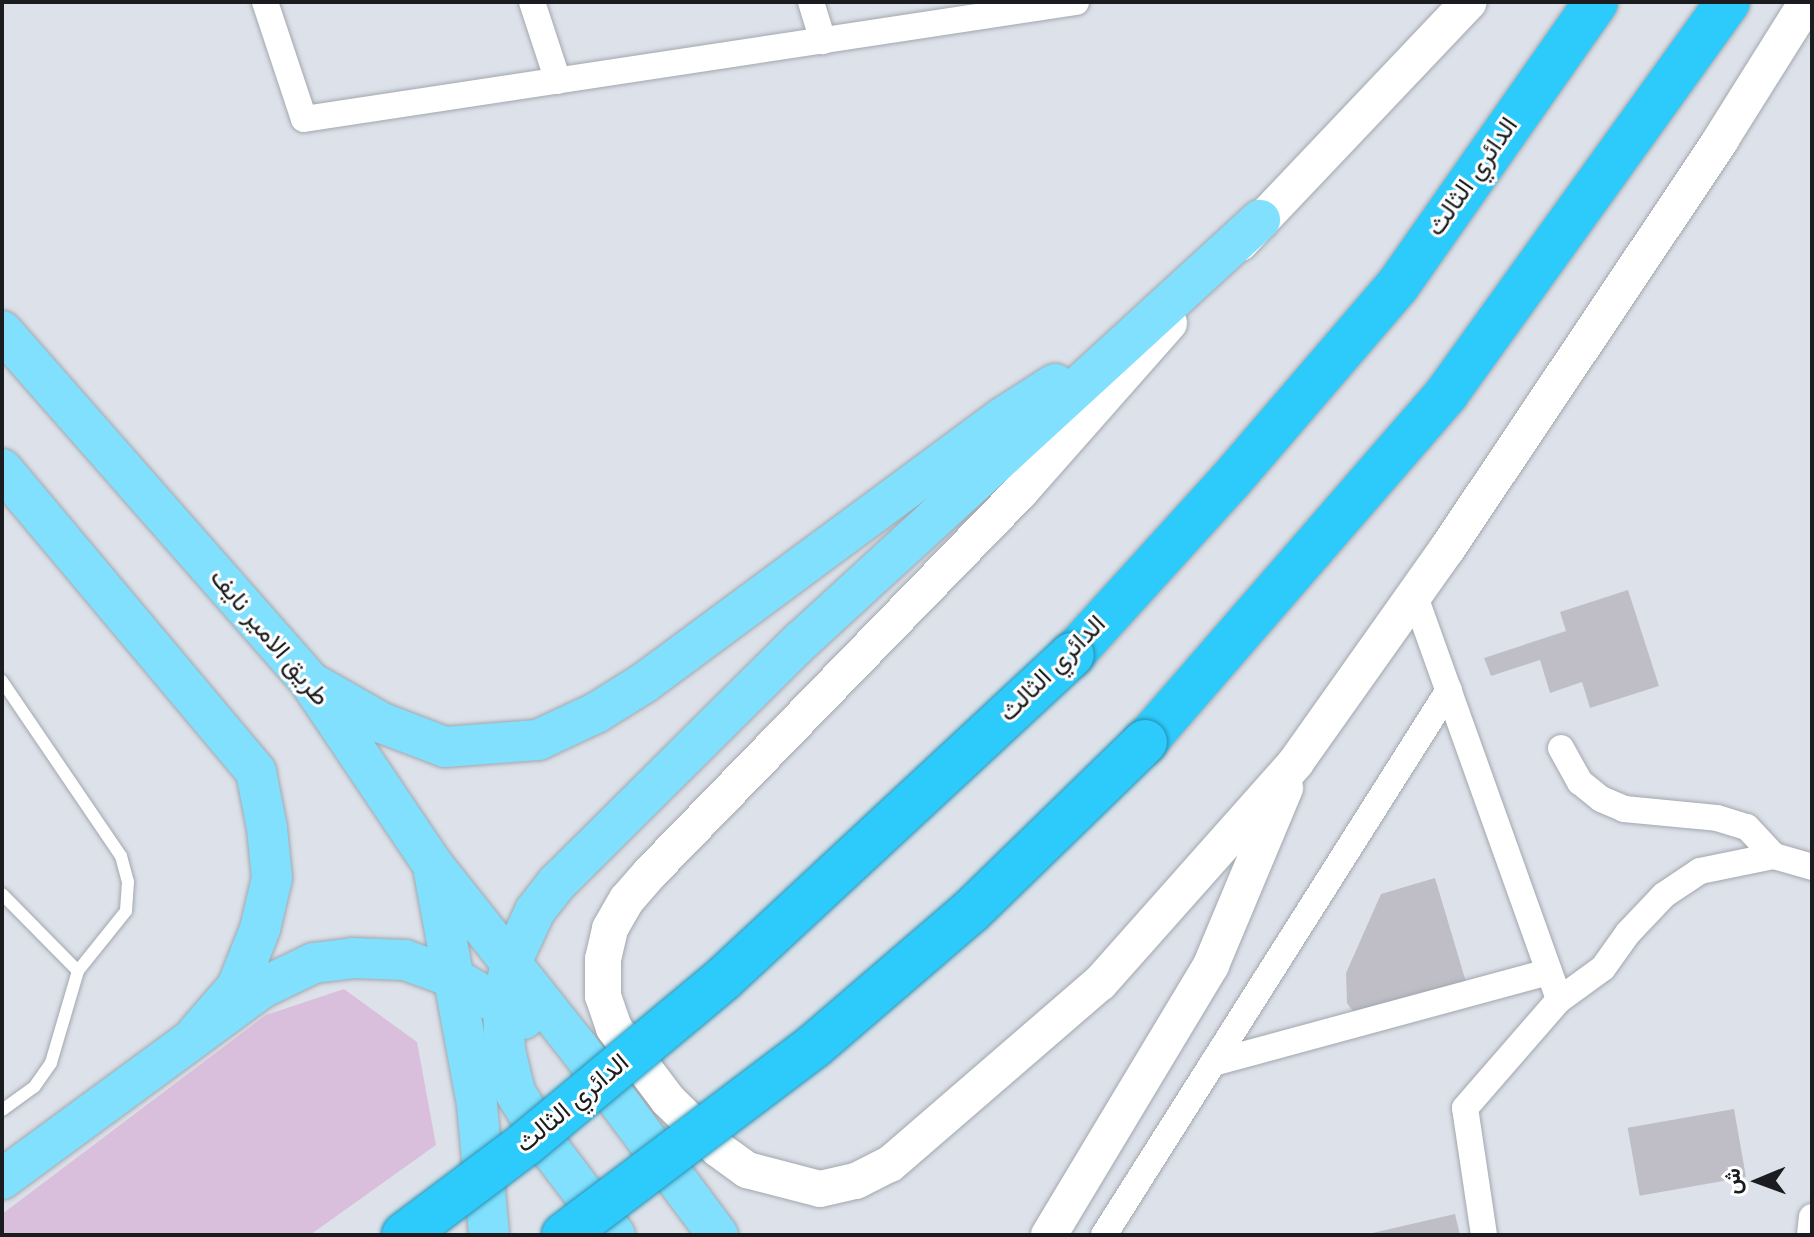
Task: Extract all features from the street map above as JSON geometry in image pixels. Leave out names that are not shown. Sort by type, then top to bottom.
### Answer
[{"type":"highway","name":"الدائري الثالث","points":[[404,1235],[524,1145],[723,979],[1072,655],[1230,481],[1398,285],[1596,2]]},
{"type":"highway","points":[[564,1235],[814,1046],[970,912],[1145,742],[1447,393],[1728,2]]},
{"type":"main road","points":[[1469,2],[1260,220],[1020,492],[627,899],[610,929],[603,959],[603,996],[614,1028],[668,1100],[718,1149],[747,1170],[820,1189],[856,1181],[890,1164],[1100,983],[1296,762],[1414,594],[1704,166],[1807,2]]},
{"type":"main road","points":[[615,1235],[552,1152],[515,1092],[505,1050],[503,1007],[510,965],[535,911],[557,883],[801,641],[1260,220]]},
{"type":"main road","points":[[310,682],[382,723],[445,747],[538,740],[596,713],[644,683],[1002,418],[1152,321]]},
{"type":"main road","name":"طريق الامير نايف","points":[[5,329],[310,682],[433,865],[580,1050],[718,1235]]},
{"type":"main road","points":[[2,469],[256,772],[272,878],[260,929],[237,987],[197,1033]]},
{"type":"main road","points":[[1049,1235],[1211,965],[1296,762]]},
{"type":"main road","points":[[433,865],[477,1105],[489,1235]]},
{"type":"main road","points":[[2,1179],[197,1033],[262,988],[314,963],[352,958],[405,960],[452,977],[580,1050]]},
{"type":"street","points":[[265,2],[304,119],[1076,2]]},
{"type":"street","points":[[532,2],[558,81]]},
{"type":"street","points":[[811,2],[823,41]]},
{"type":"street","points":[[1414,594],[1559,1000]]},
{"type":"street","points":[[1104,1235],[1449,690]]},
{"type":"street","points":[[1561,748],[1580,782],[1601,799],[1624,809],[1732,822],[1747,827],[1774,856]]},
{"type":"street","points":[[1484,1235],[1465,1108],[1559,1000],[1603,968],[1628,933],[1655,904],[1700,871],[1774,856],[1812,867]]},
{"type":"street","points":[[1213,1063],[1549,972]]},
{"type":"street","points":[[1810,1235],[1812,1217]]},
{"type":"lane","points":[[2,681],[121,856],[128,882],[126,911],[78,971],[51,1063],[34,1087],[2,1110]]},
{"type":"lane","points":[[3,898],[78,971]]},
{"type":"shaded area","points":[[344,989],[417,1042],[436,1145],[310,1235],[2,1235],[2,1214],[266,1015]]},
{"type":"building","points":[[1628,590],[1659,686],[1590,708],[1582,682],[1550,693],[1540,660],[1491,676],[1484,658],[1566,631],[1560,612]]},
{"type":"building","points":[[1435,878],[1466,982],[1360,1014],[1352,1010],[1347,1003],[1346,973],[1381,894]]},
{"type":"building","points":[[1734,1109],[1746,1177],[1640,1196],[1628,1128]]},
{"type":"building","points":[[1455,1214],[1460,1235],[1368,1235],[1368,1234]]}]
